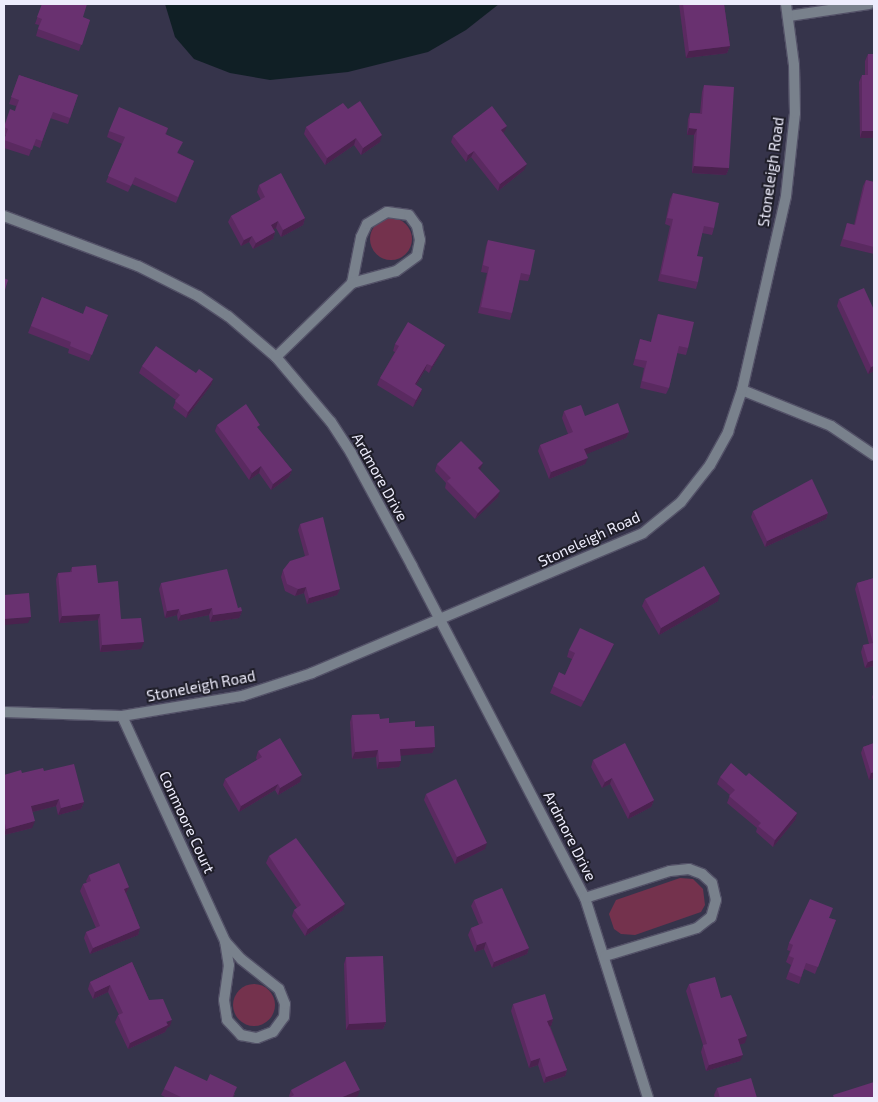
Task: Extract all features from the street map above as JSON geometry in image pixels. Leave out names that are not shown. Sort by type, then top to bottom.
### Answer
[{"type":"street","name":"Stoneleigh Road","points":[[4,712],[122,716],[242,696],[312,673],[644,533],[681,502],[710,465],[728,432],[742,390],[786,196],[795,113],[789,16],[786,4]]},
{"type":"street","points":[[789,16],[869,4]]},
{"type":"street","points":[[276,357],[352,283],[396,271],[416,256],[420,240],[417,226],[409,215],[387,212],[367,224],[352,283]]},
{"type":"street","name":"Ardmore Drive","points":[[4,216],[138,266],[198,296],[228,316],[276,357],[312,397],[351,453],[585,898],[605,956],[648,1098]]},
{"type":"street","points":[[742,390],[831,426],[874,455]]},
{"type":"street","name":"Conmoore Court","points":[[122,716],[225,941],[229,965],[224,1000],[227,1020],[241,1035],[257,1038],[273,1032],[284,1017],[285,1004],[279,989],[241,959],[225,941]]},
{"type":"street","name":"Ardmore Drive","points":[[585,898],[670,871],[689,869],[702,874],[712,883],[716,900],[711,917],[697,928],[605,956]]},
{"type":"shaded area","points":[[165,4],[499,4],[466,30],[428,52],[348,72],[270,80],[230,73],[194,59],[175,37]]},
{"type":"shaded area","points":[[391,218],[406,224],[412,239],[406,254],[391,260],[376,254],[370,239],[376,224]]},
{"type":"shaded area","points":[[680,878],[693,879],[703,889],[705,905],[701,912],[635,935],[621,934],[614,929],[609,914],[616,900]]},
{"type":"shaded area","points":[[250,984],[258,984],[269,990],[275,1005],[269,1020],[258,1026],[250,1026],[239,1020],[233,1009],[233,1001],[239,990]]},
{"type":"building","points":[[42,4],[87,4],[83,17],[90,20],[82,45],[38,29],[42,19],[37,17]]},
{"type":"building","points":[[683,4],[724,4],[730,46],[689,51]]},
{"type":"building","points":[[868,54],[874,54],[874,131],[862,131],[862,75],[868,75]]},
{"type":"building","points":[[19,75],[78,95],[70,118],[53,112],[42,141],[36,139],[32,150],[4,140],[8,129],[4,127],[10,109],[15,111],[19,100],[11,97]]},
{"type":"building","points":[[704,85],[734,87],[729,168],[694,166],[697,129],[689,128],[690,113],[702,114]]},
{"type":"building","points":[[360,101],[382,135],[363,148],[356,138],[327,158],[306,127],[343,103],[348,109]]},
{"type":"building","points":[[492,106],[507,126],[501,130],[527,164],[500,184],[474,151],[468,155],[453,136]]},
{"type":"building","points":[[119,107],[168,128],[165,134],[183,142],[177,153],[194,161],[178,197],[135,177],[131,186],[108,176],[125,137],[109,131]]},
{"type":"building","points":[[281,173],[305,218],[283,230],[278,221],[271,225],[275,232],[256,243],[252,236],[244,240],[231,216],[265,197],[259,185]]},
{"type":"building","points":[[866,180],[874,182],[874,247],[843,239],[847,223],[855,225]]},
{"type":"building","points":[[673,193],[719,203],[714,228],[704,226],[697,256],[703,257],[698,282],[661,274],[673,219],[667,218]]},
{"type":"building","points":[[488,240],[535,250],[530,275],[521,273],[512,313],[481,307],[489,267],[483,265]]},
{"type":"building","points":[[4,278],[8,280],[4,293]]},
{"type":"building","points":[[864,288],[874,310],[874,366],[871,367],[839,299]]},
{"type":"building","points":[[42,297],[83,314],[86,306],[108,315],[92,355],[70,346],[71,342],[31,326]]},
{"type":"building","points":[[658,314],[694,322],[688,348],[679,346],[669,388],[642,381],[647,361],[635,359],[640,339],[651,342]]},
{"type":"building","points":[[408,322],[445,345],[432,366],[427,364],[415,384],[422,389],[416,400],[380,378],[399,346],[395,344]]},
{"type":"building","points":[[156,346],[196,373],[199,369],[213,379],[188,412],[175,401],[180,395],[142,366]]},
{"type":"building","points":[[618,403],[629,432],[584,449],[588,458],[551,472],[540,445],[573,432],[564,411],[581,405],[585,416]]},
{"type":"building","points":[[246,404],[260,425],[257,427],[292,470],[273,484],[261,466],[252,473],[217,425]]},
{"type":"building","points":[[461,441],[483,463],[478,468],[500,491],[478,513],[447,481],[451,478],[437,464]]},
{"type":"building","points":[[812,479],[828,513],[767,541],[753,511]]},
{"type":"building","points":[[323,517],[340,589],[309,598],[306,587],[298,589],[287,584],[283,570],[290,561],[309,555],[300,524]]},
{"type":"building","points":[[96,565],[98,583],[118,581],[121,619],[141,618],[144,642],[102,645],[100,614],[62,616],[58,573],[72,572],[72,567]]},
{"type":"building","points":[[704,566],[720,594],[661,628],[645,599]]},
{"type":"building","points":[[227,569],[238,608],[241,607],[242,611],[213,615],[212,608],[181,615],[179,609],[167,611],[161,583]]},
{"type":"building","points":[[874,578],[874,660],[868,662],[863,645],[873,643],[857,583]]},
{"type":"building","points":[[29,593],[31,617],[4,619],[4,595]]},
{"type":"building","points":[[580,628],[614,644],[584,701],[553,686],[559,672],[565,675],[575,653],[569,650]]},
{"type":"building","points":[[379,714],[380,719],[389,718],[389,723],[415,721],[415,727],[434,726],[435,747],[400,749],[401,761],[379,762],[378,750],[355,752],[352,715]]},
{"type":"building","points":[[280,738],[302,775],[280,788],[278,784],[241,806],[225,779],[262,757],[258,751]]},
{"type":"building","points":[[625,743],[654,800],[630,813],[612,778],[605,782],[593,760]]},
{"type":"building","points":[[874,743],[874,772],[871,773],[863,747]]},
{"type":"building","points":[[731,763],[746,776],[749,773],[797,813],[775,840],[758,826],[761,823],[729,796],[735,790],[720,777]]},
{"type":"building","points":[[74,764],[84,802],[61,808],[59,799],[31,806],[35,821],[6,829],[4,818],[4,775],[21,770],[22,773],[43,768],[44,771]]},
{"type":"building","points":[[456,779],[487,843],[457,857],[426,794]]},
{"type":"building","points":[[296,838],[345,904],[308,929],[294,910],[301,905],[269,856]]},
{"type":"building","points":[[119,863],[129,887],[124,889],[140,928],[93,948],[86,932],[100,926],[83,884],[91,881],[89,875]]},
{"type":"building","points":[[502,888],[529,948],[494,962],[486,942],[477,945],[471,928],[483,923],[474,900]]},
{"type":"building","points":[[810,899],[833,908],[829,918],[836,920],[818,967],[806,963],[801,977],[789,972],[794,958],[789,956],[793,945],[789,943]]},
{"type":"building","points":[[383,956],[386,1022],[349,1024],[346,957]]},
{"type":"building","points":[[132,962],[149,1000],[163,999],[172,1020],[166,1022],[168,1025],[130,1043],[118,1015],[123,1013],[110,985],[95,992],[90,982]]},
{"type":"building","points":[[715,977],[721,998],[731,995],[747,1036],[738,1039],[743,1055],[709,1065],[703,1045],[707,1044],[689,984]]},
{"type":"building","points":[[545,994],[553,1019],[547,1021],[567,1070],[546,1077],[540,1058],[531,1061],[513,1004]]},
{"type":"building","points":[[345,1061],[360,1090],[340,1098],[289,1098],[294,1095],[291,1090]]},
{"type":"building","points":[[175,1066],[207,1081],[210,1074],[237,1087],[232,1098],[183,1098],[164,1089]]},
{"type":"building","points":[[751,1078],[757,1098],[720,1098],[717,1088]]},
{"type":"building","points":[[874,1082],[874,1098],[834,1098],[833,1095]]}]
